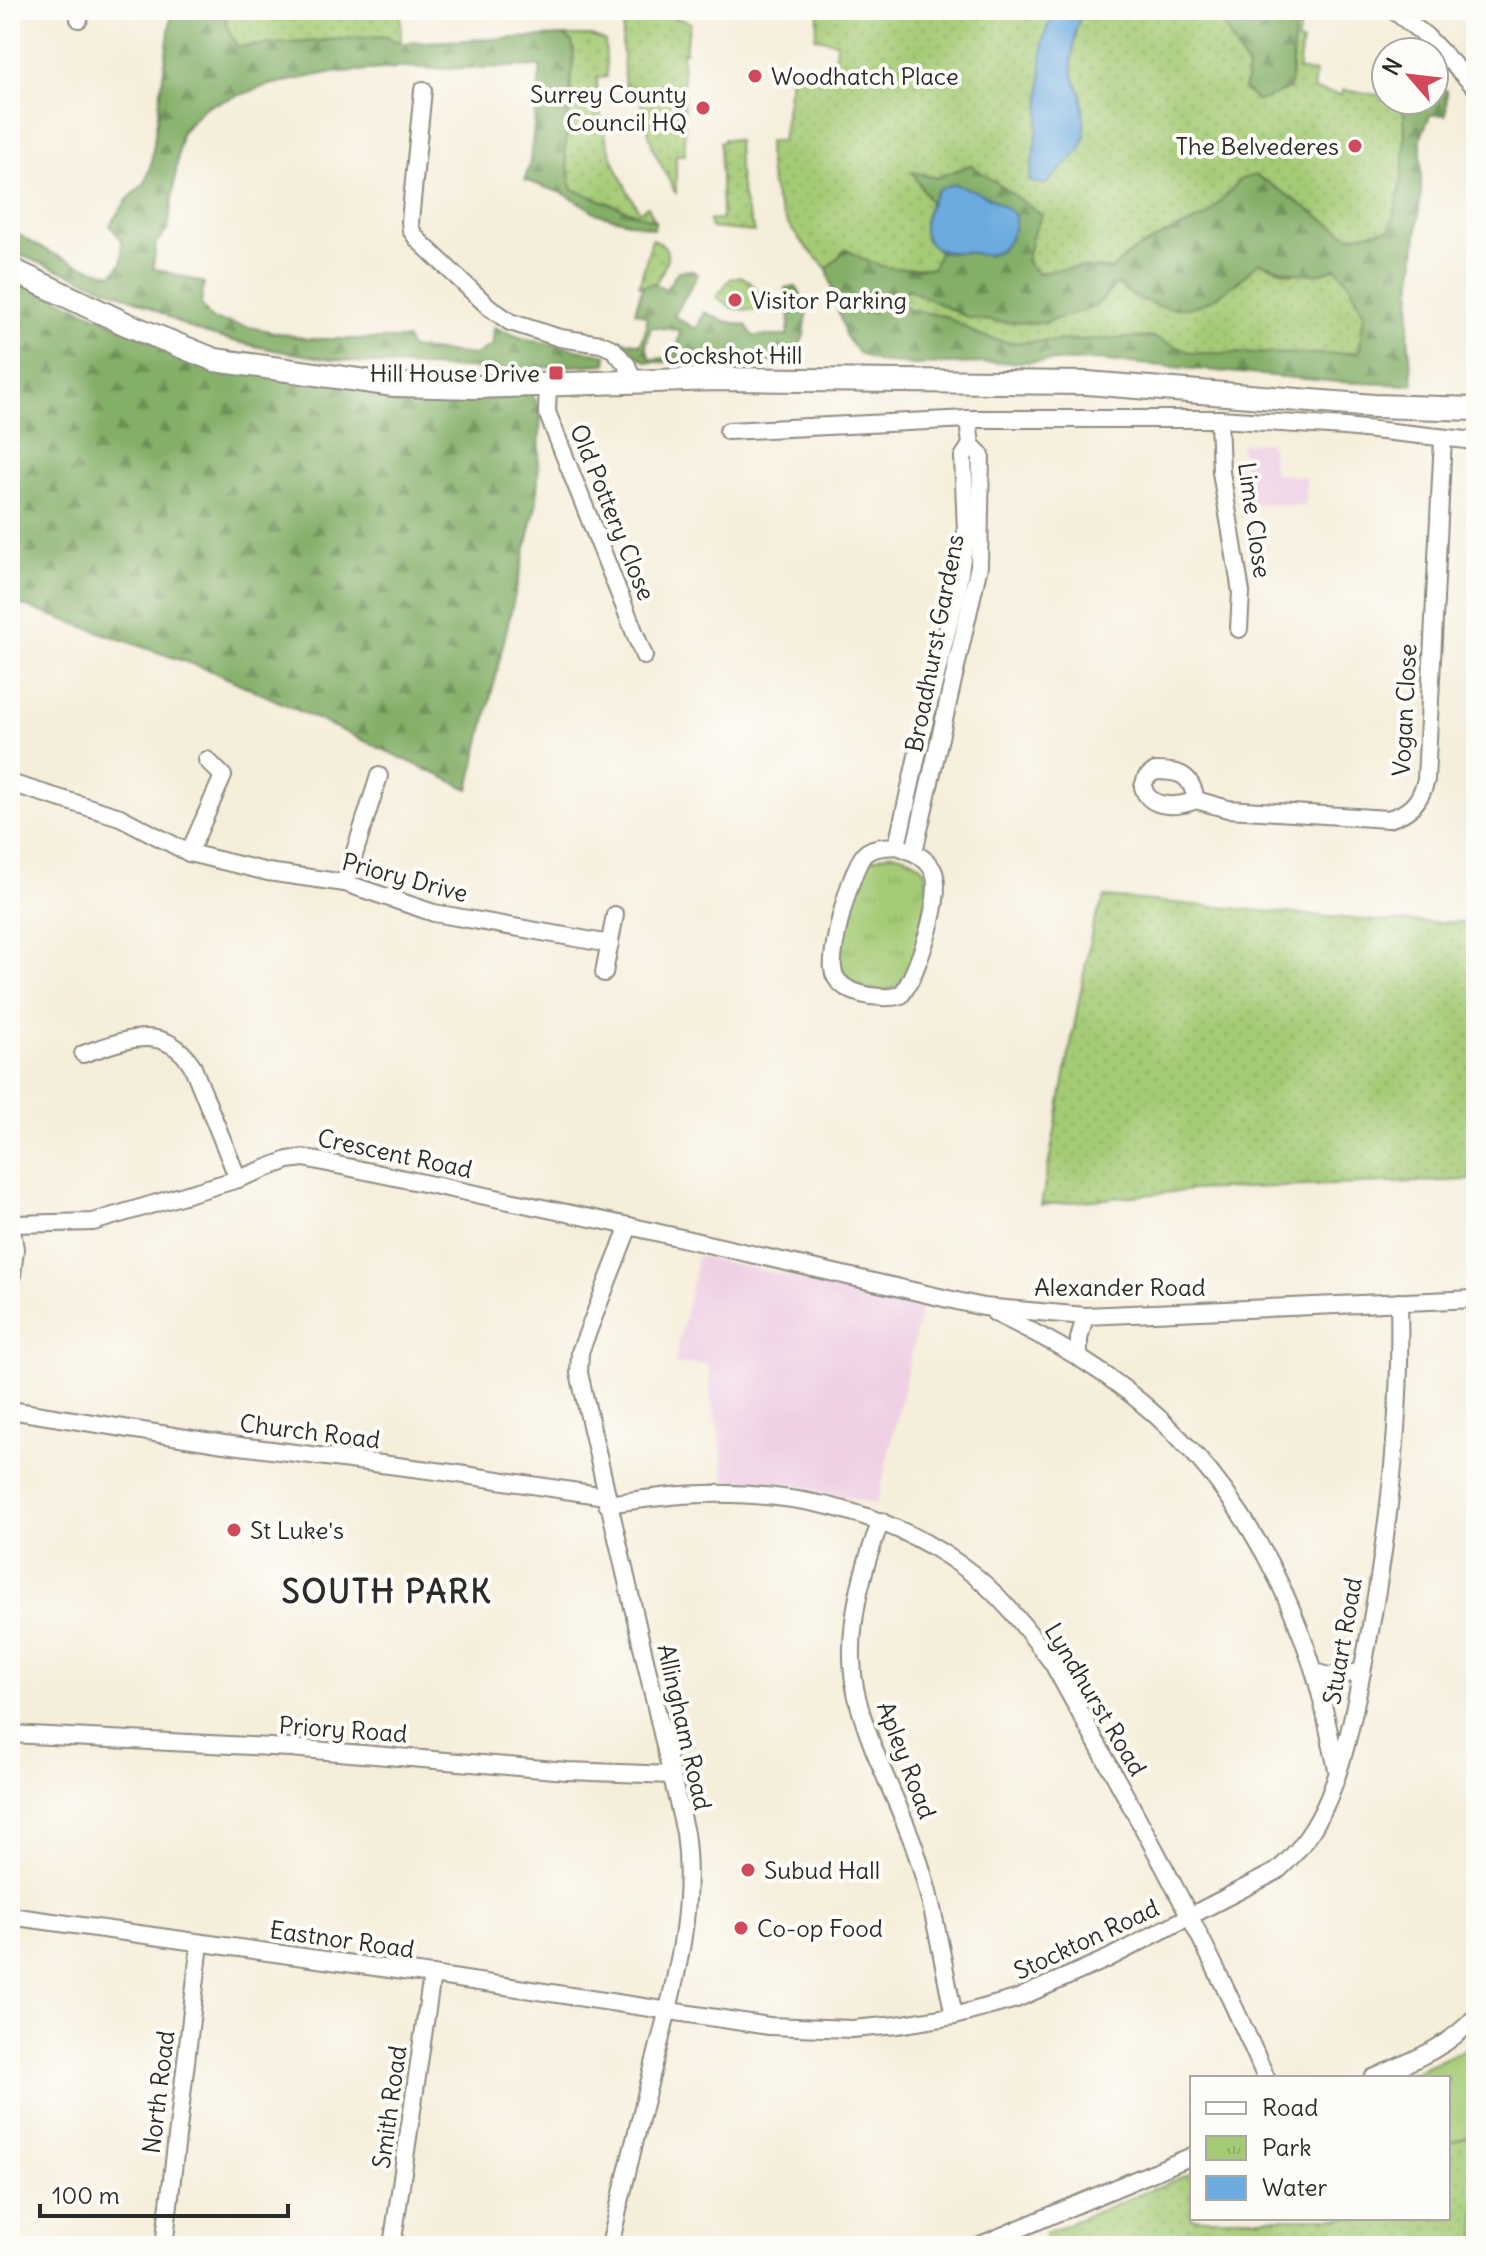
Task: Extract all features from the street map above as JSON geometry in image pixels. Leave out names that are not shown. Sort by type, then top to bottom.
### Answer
[{"type":"main road","name":"Cockshot Hill","points":[[10,269],[126,324],[215,360],[394,385],[476,387],[715,379],[1087,383],[1374,406],[1476,409]]},
{"type":"street","points":[[1393,10],[1426,36],[1476,88]]},
{"type":"street","points":[[423,90],[410,221],[411,230],[418,240],[489,307],[510,322],[560,338],[601,344],[613,349],[627,365],[633,380]]},
{"type":"street","name":"Old Pottery Close","points":[[548,384],[547,412],[644,656]]},
{"type":"street","points":[[728,431],[968,419],[1219,419],[1345,427],[1476,441]]},
{"type":"street","name":"Broadhurst Gardens","points":[[914,852],[979,566],[981,455],[971,445],[968,419]]},
{"type":"street","name":"Lime Close","points":[[1219,419],[1223,485],[1241,592],[1239,629]]},
{"type":"street","name":"Vogan Close","points":[[1196,800],[1228,809],[1388,819],[1406,813],[1418,800],[1426,780],[1443,438]]},
{"type":"street","name":"Broadhurst Gardens","points":[[897,846],[957,592],[966,531],[963,457],[971,445]]},
{"type":"street","points":[[189,853],[230,774],[207,760]]},
{"type":"street","points":[[345,883],[379,776]]},
{"type":"street","name":"Priory Drive","points":[[10,783],[120,817],[189,853],[268,872],[345,883],[434,913],[610,944]]},
{"type":"street","points":[[897,846],[914,852],[934,871],[936,881],[927,934],[916,972],[901,995],[887,999],[853,992],[835,978],[832,969],[853,871],[866,853],[878,847],[897,846]]},
{"type":"street","points":[[604,973],[615,915]]},
{"type":"street","points":[[83,1054],[144,1037],[174,1046],[185,1054],[238,1179]]},
{"type":"street","name":"Crescent Road","points":[[12,1221],[93,1222],[238,1179],[288,1160],[304,1158],[629,1226]]},
{"type":"street","points":[[10,1293],[15,1249],[12,1221]]},
{"type":"street","name":"Alexander Road","points":[[629,1226],[983,1307],[1085,1316],[1476,1299]]},
{"type":"street","name":"Allingham Road","points":[[610,2246],[668,2010],[689,1889],[685,1833],[579,1373],[580,1352],[629,1226]]},
{"type":"street","name":"Stuart Road","points":[[1191,1915],[1277,1871],[1294,1856],[1315,1826],[1337,1771],[1354,1719],[1373,1614],[1390,1477],[1400,1355],[1399,1302]]},
{"type":"street","points":[[983,1307],[1079,1357],[1127,1391],[1205,1463],[1252,1528],[1279,1581],[1314,1671],[1337,1771]]},
{"type":"street","points":[[1079,1357],[1079,1339],[1085,1316]]},
{"type":"street","name":"Church Road","points":[[10,1410],[224,1444],[452,1473],[606,1500]]},
{"type":"street","name":"Lyndhurst Road","points":[[606,1500],[701,1494],[765,1495],[814,1502],[881,1521],[964,1567],[1025,1626],[1053,1664],[1191,1915],[1265,2076]]},
{"type":"street","name":"Apley Road","points":[[881,1521],[860,1587],[852,1671],[866,1722],[913,1844],[930,1901],[954,2016]]},
{"type":"street","points":[[1314,1671],[1327,1676],[1362,1672]]},
{"type":"street","name":"Priory Road","points":[[10,1734],[290,1748],[567,1771],[672,1775]]},
{"type":"street","name":"Stockton Road","points":[[668,2010],[769,2026],[816,2029],[897,2025],[954,2016],[1016,1999],[1068,1978],[1191,1915]]},
{"type":"street","name":"Eastnor Road","points":[[10,1916],[668,2010]]},
{"type":"street","name":"North Road","points":[[164,2246],[200,1944]]},
{"type":"street","name":"Smith Road","points":[[392,2246],[432,1975]]},
{"type":"street","points":[[1377,2076],[1440,2048],[1463,2031],[1476,2016]]},
{"type":"street","points":[[978,2246],[1190,2157]]},
{"type":"shaded area","points":[[1270,442],[1274,474],[1306,477],[1305,506],[1247,503],[1241,444]]},
{"type":"shaded area","points":[[698,1256],[922,1306],[877,1504],[787,1484],[725,1481],[720,1438],[710,1395],[709,1364],[674,1364]]},
{"type":"green space","points":[[172,10],[226,10],[226,24],[237,47],[384,36],[401,43],[564,36],[572,42],[574,52],[565,152],[572,189],[655,221],[654,229],[598,214],[567,195],[525,180],[530,162],[541,66],[409,67],[329,73],[269,85],[205,107],[181,133],[168,230],[156,243],[153,268],[204,283],[201,304],[211,319],[308,339],[407,339],[410,348],[474,355],[493,344],[493,327],[522,338],[607,355],[606,364],[506,368],[402,366],[249,345],[192,329],[135,300],[10,251],[10,229],[46,250],[85,267],[112,274],[122,263],[122,242],[110,225],[128,199],[145,183],[151,164]]},
{"type":"green space","points":[[226,10],[401,10],[401,43],[384,36],[237,47],[226,24]]},
{"type":"green space","points":[[625,10],[668,10],[667,14],[691,23],[686,52],[682,52],[685,155],[676,155],[676,194],[653,149],[637,87],[625,88],[622,43]]},
{"type":"green space","points":[[819,10],[1211,10],[1223,24],[1248,69],[1290,89],[1295,24],[1301,10],[1305,10],[1297,41],[1302,42],[1298,70],[1315,73],[1313,90],[1342,95],[1343,90],[1370,94],[1370,116],[1404,116],[1404,165],[1390,229],[1350,236],[1314,214],[1241,180],[1207,216],[1127,255],[1111,270],[1080,267],[1037,273],[1026,261],[1041,215],[970,165],[936,178],[913,172],[930,202],[924,229],[928,240],[939,252],[934,268],[877,265],[846,249],[827,269],[800,240],[781,212],[771,182],[769,163],[768,141],[782,141],[792,70],[831,77],[837,42],[815,38]]},
{"type":"green space","points":[[1211,10],[1301,10],[1295,24],[1290,89],[1258,101],[1244,90],[1248,69],[1223,24]]},
{"type":"green space","points":[[564,36],[591,36],[605,41],[607,77],[597,78],[604,131],[630,196],[639,211],[648,206],[655,221],[572,189],[565,152],[574,52],[572,42]]},
{"type":"green space","points":[[1404,116],[1430,116],[1421,137],[1421,189],[1408,336],[1413,385],[1338,382],[1097,360],[912,365],[879,362],[858,353],[845,335],[827,269],[846,249],[877,265],[933,268],[939,252],[984,255],[998,251],[1014,229],[1015,215],[938,189],[930,202],[912,172],[936,178],[971,165],[1042,215],[1026,261],[1037,273],[1080,267],[1111,270],[1127,255],[1207,216],[1241,179],[1255,175],[1350,236],[1390,229],[1404,165]],"holes":[[[1259,262],[1307,274],[1336,268],[1350,284],[1364,314],[1359,352],[1192,353],[1153,337],[1009,343],[978,335],[945,316],[910,310],[897,300],[908,289],[969,318],[1044,323],[1096,306],[1117,284],[1157,305],[1192,307],[1225,291]]]},
{"type":"green space","points":[[724,139],[737,140],[741,187],[755,232],[711,228],[709,220],[722,219],[720,142]]},
{"type":"green space","points":[[652,239],[665,247],[667,258],[655,284],[639,286]]},
{"type":"green space","points":[[1259,262],[1290,274],[1336,268],[1350,284],[1365,314],[1359,352],[1191,353],[1153,337],[1009,343],[979,335],[945,316],[910,310],[896,301],[908,289],[969,318],[1096,306],[1117,284],[1139,301],[1236,284]]},
{"type":"green space","points":[[691,270],[698,274],[674,316],[696,329],[705,312],[721,320],[747,326],[753,336],[787,336],[790,318],[785,288],[796,287],[804,299],[807,314],[804,335],[797,352],[777,363],[647,362],[625,347],[625,341],[641,344],[647,325],[646,316],[635,312],[642,287],[653,283],[666,289],[678,271]],"holes":[[[651,327],[680,330],[677,352],[672,358],[650,359],[646,346]]]},
{"type":"green space","points":[[10,276],[210,368],[531,392],[541,411],[537,501],[469,789],[212,671],[10,601]]},
{"type":"green space","points":[[740,276],[757,290],[760,300],[758,311],[732,308],[716,297],[730,279]]},
{"type":"green space","points":[[892,853],[910,858],[924,870],[927,879],[926,908],[919,941],[905,978],[892,988],[876,991],[854,985],[840,966],[838,952],[857,877],[870,860]]},
{"type":"green space","points":[[1105,897],[1376,921],[1476,923],[1476,1104],[1470,1180],[1193,1190],[1041,1205],[1093,925]]},
{"type":"green space","points":[[1465,2049],[1470,2058],[1476,2055],[1476,2134],[1450,2142],[1450,2076],[1407,2076]]},
{"type":"green space","points":[[1476,2134],[1476,2246],[1048,2246],[1045,2233],[1190,2174],[1190,2220],[1450,2220],[1450,2142]]},
{"type":"water","points":[[1065,10],[1082,13],[1076,29],[1072,61],[1073,75],[1082,97],[1085,135],[1080,151],[1045,185],[1029,181],[1040,115],[1043,40],[1049,23]]},
{"type":"water","points":[[954,184],[986,196],[1015,215],[1012,235],[999,250],[980,255],[950,252],[930,244],[924,226],[931,202],[938,189]]},
{"type":"place","name":"Woodhatch Place","points":[[755,76]]},
{"type":"place","name":"Surrey County Council HQ","points":[[703,108]]},
{"type":"place","name":"The Belvederes","points":[[1355,146]]},
{"type":"place","name":"Visitor Parking","points":[[735,300]]},
{"type":"place","name":"Hill House Drive","points":[[556,373]]},
{"type":"place","name":"St Luke's","points":[[234,1530]]},
{"type":"place","name":"Subud Hall","points":[[748,1870]]},
{"type":"place","name":"Co-op Food","points":[[741,1928]]},
{"type":"district","name":"SOUTH PARK","points":[[387,1591]]}]
